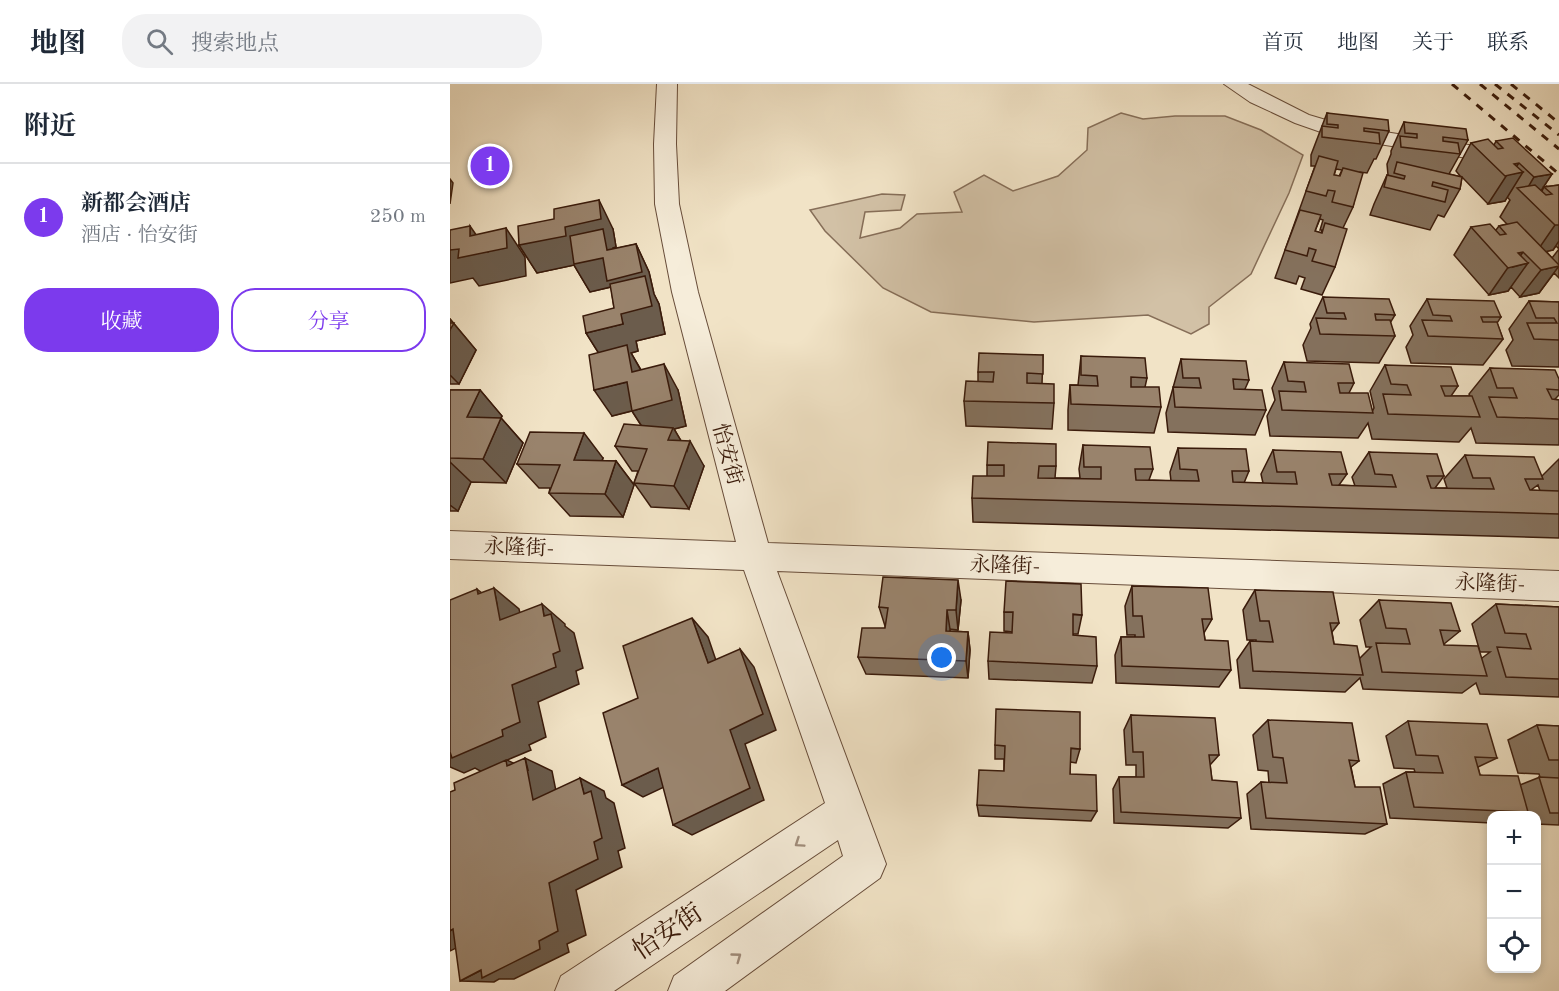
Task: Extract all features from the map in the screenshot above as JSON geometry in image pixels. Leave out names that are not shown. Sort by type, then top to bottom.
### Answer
[{"type":"street","name":"怡安街","points":[[667,84],[665,144],[667,204],[685,292],[754,555],[866,864],[689,991]]},
{"type":"street","points":[[1234,84],[1257,98],[1302,119],[1343,132],[1493,155],[1559,208]]},
{"type":"street","name":"永隆街-","points":[[450,545],[1559,586]]},
{"type":"street","name":"怡安街","points":[[576,991],[847,811]]},
{"type":"shaded area","points":[[1121,113],[1143,119],[1175,116],[1225,116],[1261,130],[1303,155],[1289,193],[1251,274],[1209,307],[1209,324],[1191,334],[1148,315],[1034,322],[931,312],[883,288],[825,231],[810,210],[882,194],[905,195],[901,210],[865,212],[860,238],[900,228],[917,214],[962,212],[954,192],[984,175],[1013,191],[1058,176],[1087,150],[1088,128]]},
{"type":"building","points":[[1327,113],[1388,120],[1389,131],[1364,128],[1364,131],[1379,133],[1380,144],[1322,137],[1322,126],[1338,128],[1338,125],[1327,124]]},
{"type":"building","points":[[1404,122],[1466,129],[1468,140],[1443,137],[1443,141],[1458,143],[1460,154],[1401,147],[1400,136],[1417,138],[1417,134],[1405,133]]},
{"type":"building","points":[[1513,138],[1552,174],[1534,177],[1519,163],[1514,164],[1523,172],[1505,176],[1471,143],[1488,139],[1498,149],[1503,148],[1496,141]]},
{"type":"building","points":[[1319,156],[1338,161],[1334,175],[1340,176],[1343,168],[1363,173],[1353,207],[1332,202],[1335,191],[1328,190],[1326,196],[1306,191]]},
{"type":"building","points":[[1397,162],[1462,177],[1460,189],[1433,182],[1432,186],[1448,190],[1445,202],[1384,187],[1387,175],[1404,179],[1405,176],[1394,173]]},
{"type":"building","points":[[1535,185],[1546,195],[1552,194],[1544,187],[1559,185],[1559,225],[1555,225],[1517,188]]},
{"type":"building","points":[[599,200],[601,219],[565,227],[566,236],[519,245],[518,226],[554,219],[554,209]]},
{"type":"building","points":[[1300,210],[1321,215],[1315,231],[1322,233],[1325,223],[1347,229],[1335,267],[1312,261],[1316,250],[1309,248],[1307,256],[1285,250]]},
{"type":"building","points":[[1517,222],[1559,266],[1541,270],[1523,252],[1518,253],[1528,263],[1508,268],[1471,227],[1490,224],[1500,235],[1506,234],[1499,226]]},
{"type":"building","points":[[470,226],[470,236],[506,228],[507,248],[458,258],[459,249],[450,250],[450,230]]},
{"type":"building","points":[[603,229],[607,250],[636,244],[642,272],[607,281],[603,258],[574,264],[570,236]]},
{"type":"building","points":[[645,276],[652,306],[621,314],[623,324],[586,333],[583,316],[614,308],[610,284]]},
{"type":"building","points":[[1323,297],[1389,299],[1395,315],[1375,314],[1376,320],[1390,320],[1395,336],[1320,334],[1316,318],[1346,319],[1344,313],[1327,313]]},
{"type":"building","points":[[1427,299],[1494,301],[1501,317],[1481,317],[1483,322],[1497,322],[1503,339],[1428,336],[1422,320],[1452,321],[1450,316],[1433,315]]},
{"type":"building","points":[[1529,301],[1559,302],[1559,340],[1534,339],[1527,323],[1557,323],[1554,318],[1536,318]]},
{"type":"building","points":[[627,345],[632,372],[664,364],[672,400],[632,411],[627,382],[594,390],[589,355]]},
{"type":"building","points":[[979,353],[1043,355],[1043,374],[1027,373],[1027,383],[1054,384],[1054,403],[964,401],[966,381],[993,382],[994,372],[978,372]]},
{"type":"building","points":[[1081,356],[1145,358],[1147,378],[1131,377],[1131,387],[1159,387],[1161,407],[1071,404],[1070,385],[1098,386],[1097,376],[1081,375]]},
{"type":"building","points":[[1181,359],[1246,361],[1249,380],[1233,379],[1234,389],[1262,390],[1266,410],[1175,407],[1173,387],[1201,388],[1199,378],[1183,378]]},
{"type":"building","points":[[1284,362],[1349,364],[1354,383],[1338,383],[1340,393],[1368,393],[1373,413],[1282,410],[1279,391],[1306,392],[1304,382],[1288,381]]},
{"type":"building","points":[[1385,365],[1451,367],[1458,386],[1441,386],[1445,396],[1472,396],[1480,417],[1388,414],[1383,394],[1411,395],[1407,385],[1391,384]]},
{"type":"building","points":[[1490,368],[1555,370],[1559,379],[1559,390],[1547,389],[1552,399],[1559,400],[1559,419],[1497,417],[1489,397],[1517,398],[1513,388],[1497,388]]},
{"type":"building","points":[[450,390],[480,390],[467,417],[501,418],[483,459],[450,458]]},
{"type":"building","points":[[624,424],[673,428],[668,440],[690,441],[674,486],[634,483],[647,449],[615,446]]},
{"type":"building","points":[[530,432],[584,433],[574,460],[616,461],[605,494],[549,493],[560,465],[517,464]]},
{"type":"building","points":[[988,442],[1056,444],[1056,466],[1039,466],[1038,478],[1101,479],[1101,467],[1084,467],[1083,445],[1150,447],[1153,469],[1135,469],[1136,480],[1199,481],[1197,470],[1180,469],[1178,448],[1246,449],[1249,471],[1232,471],[1233,482],[1297,484],[1295,472],[1277,472],[1273,450],[1341,452],[1347,474],[1329,474],[1332,485],[1396,487],[1392,475],[1375,474],[1369,452],[1437,454],[1444,476],[1427,476],[1431,488],[1494,489],[1490,478],[1473,478],[1465,455],[1534,457],[1543,479],[1525,479],[1530,490],[1559,491],[1559,514],[972,498],[973,476],[1004,476],[1004,465],[987,465]]},
{"type":"building","points":[[883,577],[958,580],[956,610],[947,610],[946,631],[968,632],[966,661],[858,657],[862,628],[885,628],[888,608],[879,607]]},
{"type":"building","points":[[1006,581],[1081,584],[1082,615],[1073,614],[1073,635],[1096,637],[1097,666],[988,661],[990,632],[1012,633],[1013,612],[1004,612]]},
{"type":"building","points":[[1132,586],[1208,588],[1212,619],[1202,619],[1205,640],[1228,641],[1231,670],[1122,666],[1121,637],[1144,637],[1142,616],[1133,616]]},
{"type":"building","points":[[494,588],[500,620],[542,604],[544,616],[551,614],[560,651],[553,654],[556,667],[512,685],[520,722],[502,730],[503,736],[452,758],[450,752],[450,600],[477,589],[478,594]]},
{"type":"building","points":[[1255,590],[1333,592],[1339,623],[1330,623],[1334,644],[1357,646],[1363,675],[1253,671],[1250,641],[1273,642],[1269,621],[1260,621]]},
{"type":"building","points":[[1379,600],[1451,603],[1460,631],[1440,630],[1444,645],[1478,646],[1487,676],[1382,672],[1376,643],[1410,644],[1406,629],[1386,628]]},
{"type":"building","points":[[1496,604],[1559,607],[1559,679],[1506,677],[1497,647],[1531,649],[1526,634],[1505,633]]},
{"type":"building","points":[[692,618],[708,663],[740,649],[763,714],[730,730],[750,788],[673,825],[658,768],[622,785],[603,713],[638,698],[623,646]]},
{"type":"building","points":[[996,709],[1080,712],[1080,749],[1071,748],[1070,774],[1096,775],[1097,811],[977,805],[979,770],[1004,771],[1005,746],[995,745]]},
{"type":"building","points":[[1131,715],[1215,718],[1219,755],[1209,755],[1212,780],[1237,782],[1241,818],[1121,812],[1119,777],[1144,777],[1143,752],[1133,752]]},
{"type":"building","points":[[1268,720],[1352,723],[1359,761],[1349,760],[1355,787],[1380,787],[1387,824],[1266,818],[1261,782],[1287,783],[1283,758],[1273,757]]},
{"type":"building","points":[[1408,721],[1487,724],[1497,758],[1475,757],[1480,775],[1518,776],[1528,811],[1414,807],[1406,772],[1443,773],[1438,756],[1416,755]]},
{"type":"building","points":[[1537,725],[1559,726],[1559,760],[1549,760]]},
{"type":"building","points":[[525,758],[533,800],[580,778],[584,794],[591,791],[602,838],[594,842],[598,859],[549,883],[558,931],[539,941],[540,949],[482,978],[481,970],[460,981],[453,929],[450,931],[450,792],[455,790],[454,783],[506,760],[507,766]]},
{"type":"building","points":[[1539,777],[1559,778],[1559,813],[1550,813]]},
{"type":"railway","points":[[1452,84],[1559,174]]},
{"type":"railway","points":[[1480,84],[1559,149]]},
{"type":"railway","points":[[1495,84],[1559,135]]},
{"type":"railway","points":[[1511,84],[1559,123]]},
{"type":"place","name":"新都会酒店","points":[[490,166]]}]
